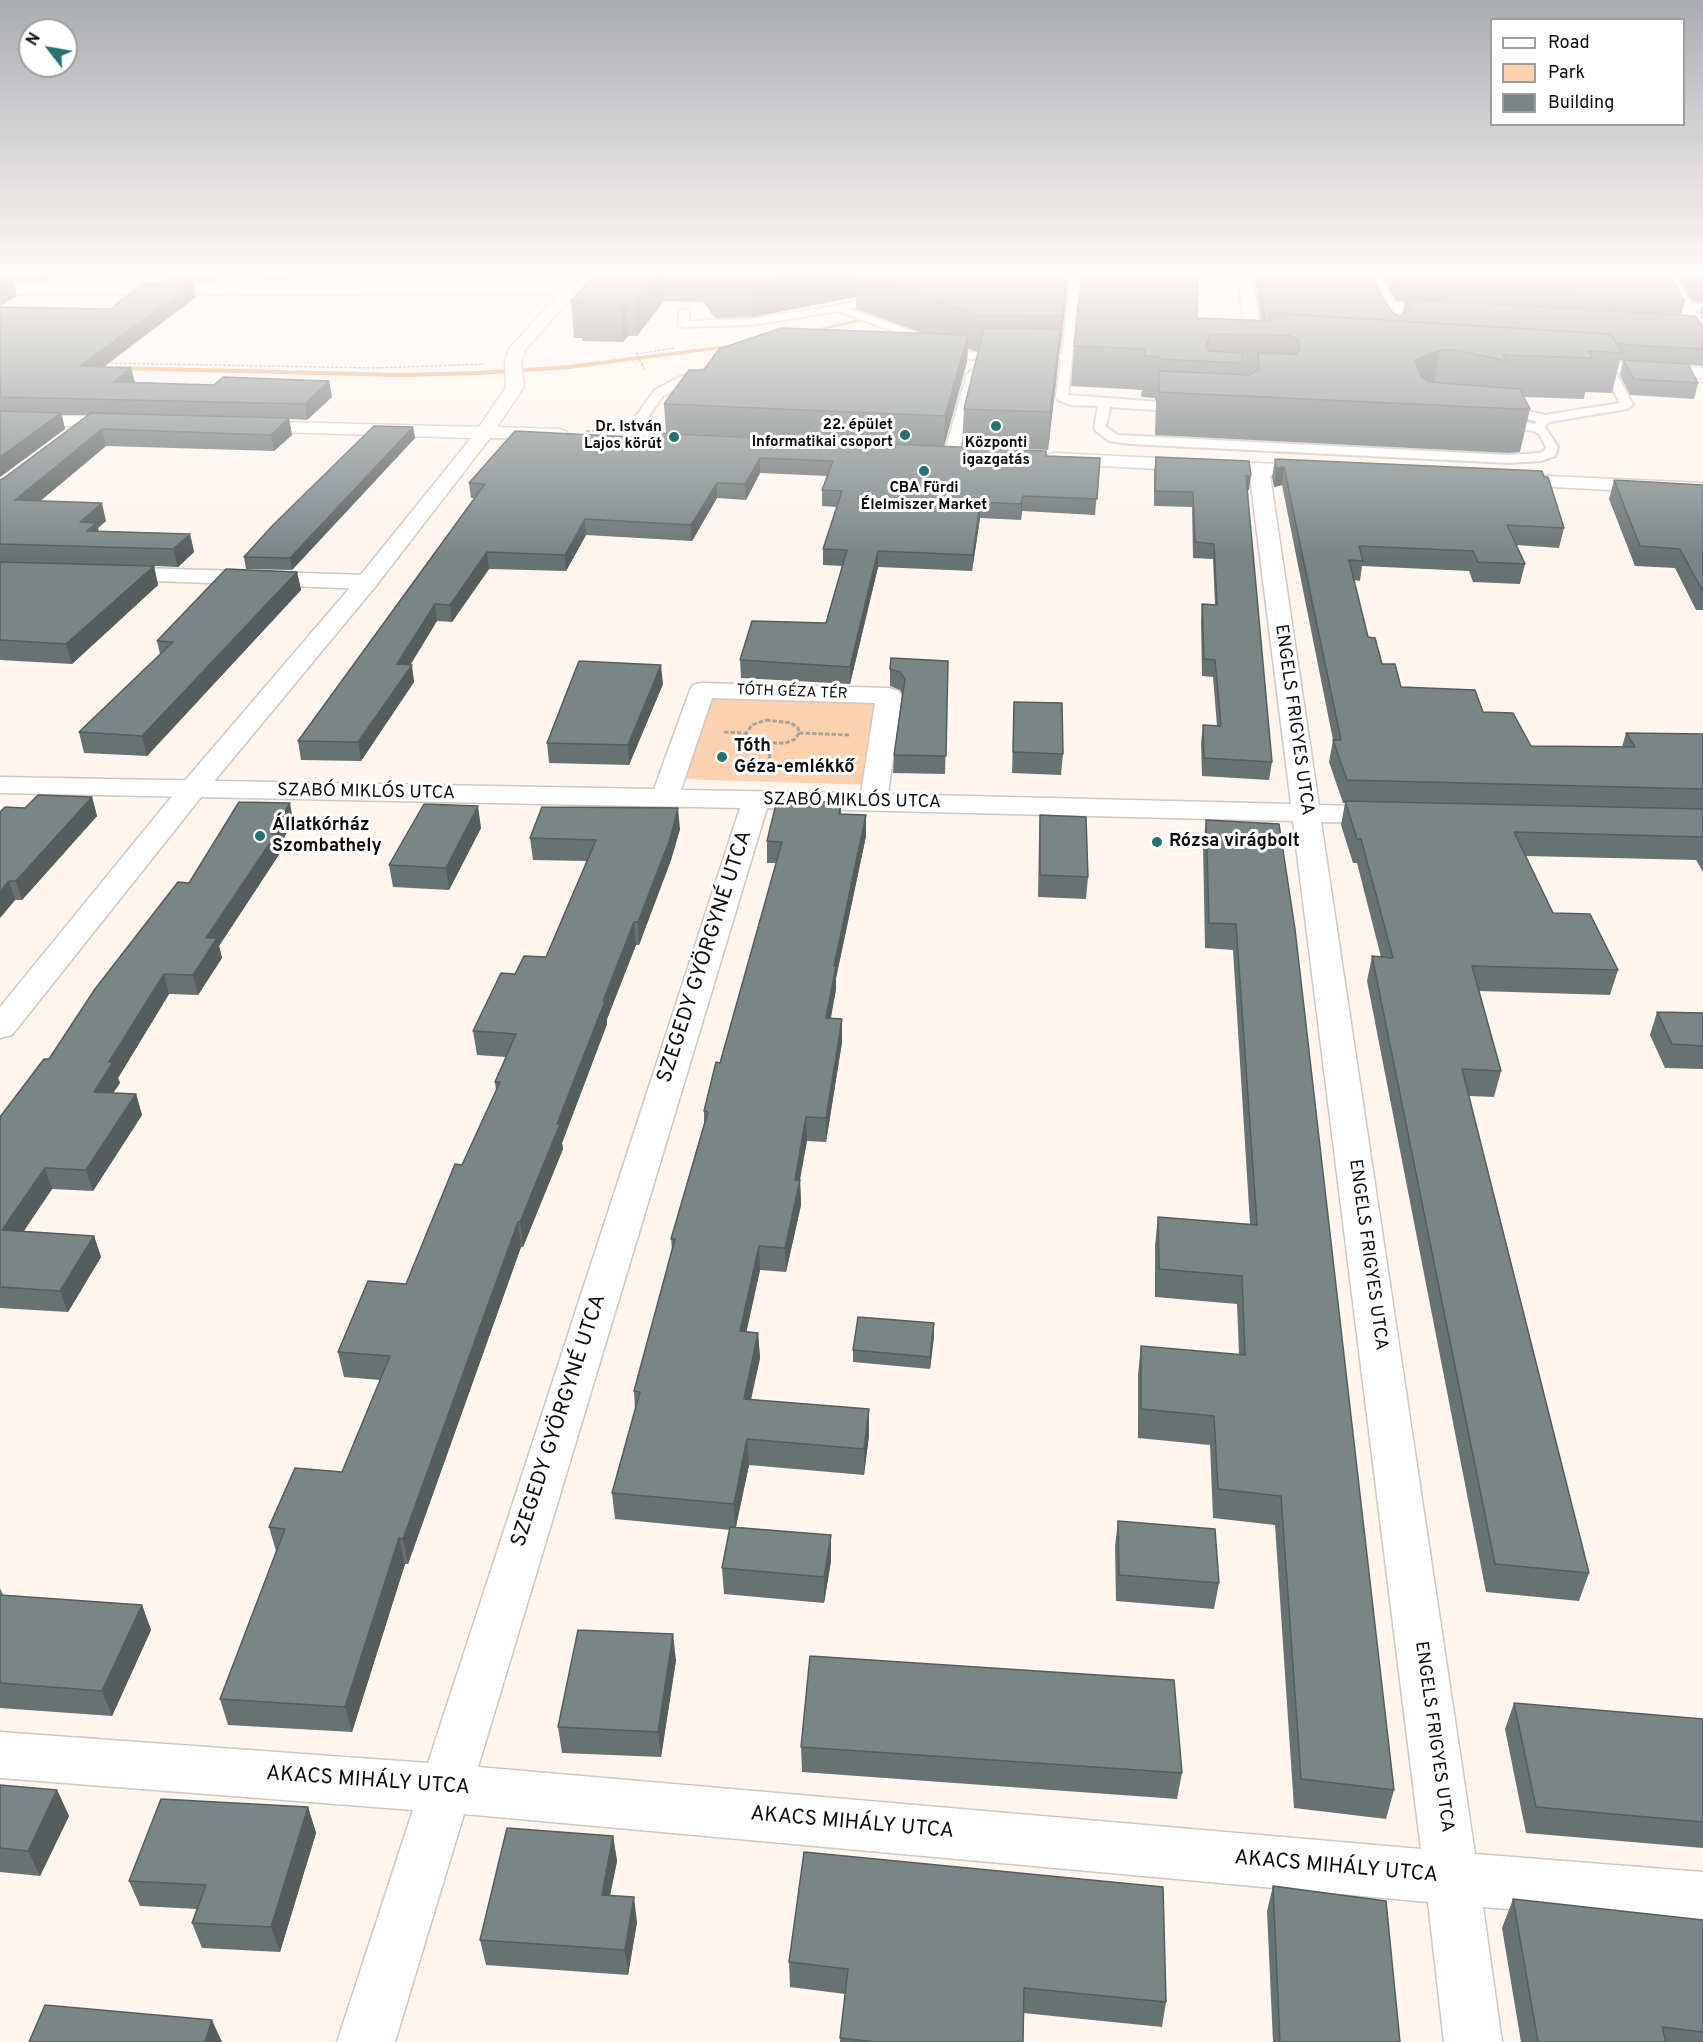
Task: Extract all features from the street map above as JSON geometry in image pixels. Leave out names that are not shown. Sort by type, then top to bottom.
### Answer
[{"type":"street","points":[[1612,367],[1703,373]]},
{"type":"street","points":[[0,1028],[192,790],[367,582],[473,449],[515,387],[514,369]]},
{"type":"street","points":[[0,420],[146,423]]},
{"type":"street","points":[[66,441],[90,422]]},
{"type":"street","points":[[228,425],[579,436]]},
{"type":"street","points":[[603,437],[649,439]]},
{"type":"street","points":[[927,453],[974,455]]},
{"type":"street","points":[[1034,458],[1341,473]]},
{"type":"street","name":"ENGELS FRIGYES UTCA","points":[[1259,469],[1473,2042]]},
{"type":"street","points":[[1481,479],[1703,489]]},
{"type":"street","points":[[93,573],[367,582]]},
{"type":"street","name":"TÓTH GÉZA TÉR","points":[[665,798],[702,690],[890,696],[873,802]]},
{"type":"street","name":"SZABÓ MIKLÓS UTCA","points":[[0,785],[665,798],[762,787],[873,802],[1411,816]]},
{"type":"street","name":"SZEGEDY GYÖRGYNÉ UTCA","points":[[366,2042],[444,1788],[762,787]]},
{"type":"street","name":"AKACS MIHÁLY UTCA","points":[[0,1755],[444,1788],[1703,1899]]},
{"type":"lane","points":[[626,438],[659,393],[681,381],[721,367]]},
{"type":"lane","points":[[951,454],[975,367]]},
{"type":"lane","points":[[1066,367],[1062,397],[1083,403],[1198,409]]},
{"type":"lane","points":[[1486,421],[1541,424],[1627,405],[1607,367]]},
{"type":"lane","points":[[1104,404],[1100,428],[1114,438],[1527,459],[1550,453],[1552,447],[1541,424]]},
{"type":"lane","points":[[1487,406],[1541,424]]},
{"type":"path","points":[[337,367],[514,369]]},
{"type":"path","points":[[766,720],[791,723],[798,728],[799,733],[795,739],[786,743],[771,744],[750,739],[746,733],[752,725],[766,720]]},
{"type":"path","points":[[799,733],[883,737]]},
{"type":"path","points":[[762,787],[771,744]]},
{"type":"green space","points":[[704,692],[883,698],[871,785],[677,779]]},
{"type":"building","points":[[0,367],[131,368],[113,382],[214,385],[223,377],[329,381],[305,404],[0,397]]},
{"type":"building","points":[[706,367],[959,367],[945,416],[664,404],[689,370],[704,370]]},
{"type":"building","points":[[974,367],[1056,367],[1050,412],[964,409]]},
{"type":"building","points":[[1418,367],[1421,377],[1429,382],[1520,389],[1530,409],[1159,392],[1159,371],[1250,375],[1259,369]]},
{"type":"building","points":[[1627,367],[1690,367],[1698,383],[1634,379]]},
{"type":"building","points":[[0,411],[61,413],[0,457]]},
{"type":"building","points":[[91,413],[289,418],[271,435],[102,429],[15,500],[102,503],[80,522],[96,523],[87,531],[190,534],[173,549],[0,544],[0,480]]},
{"type":"building","points":[[374,426],[413,427],[290,558],[244,557],[273,525]]},
{"type":"building","points":[[515,431],[651,438],[654,433],[1046,451],[1046,456],[1100,458],[1097,499],[1023,496],[1021,504],[980,502],[973,555],[878,551],[850,667],[740,660],[752,621],[826,623],[847,550],[823,549],[842,491],[822,490],[833,461],[760,458],[745,484],[717,483],[691,525],[585,519],[565,555],[487,552],[450,605],[435,604],[397,664],[412,665],[358,742],[298,741],[485,484],[469,483]]},
{"type":"building","points":[[1156,457],[1249,461],[1251,475],[1246,476],[1272,762],[1204,758],[1203,725],[1221,726],[1215,660],[1204,659],[1202,604],[1217,605],[1214,544],[1195,542],[1193,492],[1155,491]]},
{"type":"building","points":[[1275,459],[1542,471],[1544,477],[1548,477],[1564,528],[1507,525],[1525,564],[1478,562],[1473,551],[1359,546],[1363,561],[1349,560],[1368,637],[1375,638],[1382,664],[1395,664],[1401,687],[1475,690],[1483,712],[1513,713],[1531,746],[1635,747],[1626,733],[1703,734],[1703,789],[1347,780],[1333,740],[1341,740],[1284,467],[1276,468]]},
{"type":"building","points":[[1614,480],[1703,485],[1703,590],[1680,549],[1640,546]]},
{"type":"building","points":[[0,562],[154,566],[66,644],[0,640]]},
{"type":"building","points":[[226,569],[297,572],[142,736],[79,732],[173,642],[157,641]]},
{"type":"building","points":[[891,658],[948,661],[946,756],[894,755],[905,679],[900,672],[890,669]]},
{"type":"building","points":[[579,661],[661,665],[628,745],[547,743]]},
{"type":"building","points":[[1014,702],[1062,703],[1063,754],[1013,752]]},
{"type":"building","points":[[38,795],[92,797],[16,881],[9,881],[0,892],[0,812],[5,807],[25,808]]},
{"type":"building","points":[[777,800],[841,802],[839,814],[866,815],[834,966],[836,966],[826,1018],[842,1019],[826,1118],[806,1117],[795,1180],[800,1180],[785,1248],[759,1246],[740,1331],[758,1333],[744,1399],[869,1409],[864,1449],[747,1439],[734,1504],[612,1493],[640,1392],[634,1391],[675,1239],[671,1239],[708,1112],[704,1111],[716,1062],[720,1063],[782,842],[767,841]]},
{"type":"building","points":[[1345,801],[1703,809],[1703,837],[1514,832],[1553,913],[1590,914],[1618,970],[1472,966],[1501,1071],[1462,1069],[1589,1573],[1495,1564],[1372,956],[1393,958],[1361,839],[1357,839]]},
{"type":"building","points":[[239,802],[290,803],[272,834],[276,834],[206,938],[217,938],[193,975],[164,974],[109,1062],[113,1062],[94,1092],[136,1094],[86,1170],[45,1168],[2,1230],[94,1236],[60,1291],[0,1287],[0,1117],[44,1059],[49,1059],[95,989],[178,882],[189,883]]},
{"type":"building","points":[[424,804],[478,806],[446,868],[389,865]]},
{"type":"building","points":[[542,807],[678,808],[670,839],[638,922],[634,922],[603,1001],[605,1001],[557,1124],[560,1124],[520,1222],[518,1222],[403,1539],[399,1538],[345,1707],[220,1699],[285,1529],[269,1527],[295,1468],[342,1472],[390,1356],[338,1352],[368,1281],[406,1284],[455,1164],[462,1165],[500,1082],[495,1082],[516,1034],[473,1031],[501,973],[515,974],[524,956],[546,957],[596,840],[530,838]]},
{"type":"building","points":[[1040,815],[1086,817],[1088,877],[1040,875]]},
{"type":"building","points":[[1206,820],[1279,824],[1295,929],[1394,1790],[1301,1779],[1281,1496],[1218,1489],[1214,1416],[1141,1409],[1141,1346],[1245,1355],[1242,1276],[1159,1269],[1158,1217],[1257,1225],[1236,924],[1209,923]]},
{"type":"building","points":[[1657,1012],[1703,1013],[1703,1046],[1672,1044]]},
{"type":"building","points":[[858,1317],[934,1323],[930,1357],[853,1350]]},
{"type":"building","points":[[1118,1521],[1215,1529],[1219,1583],[1119,1575]]},
{"type":"building","points":[[730,1527],[831,1535],[824,1577],[722,1568]]},
{"type":"building","points":[[0,1595],[142,1605],[102,1691],[0,1683]]},
{"type":"building","points":[[578,1630],[673,1634],[658,1732],[558,1727]]},
{"type":"building","points":[[810,1656],[1174,1680],[1182,1773],[801,1747]]},
{"type":"building","points":[[1514,1703],[1703,1719],[1703,1822],[1536,1807]]},
{"type":"building","points":[[0,1785],[57,1790],[28,1851],[0,1848]]},
{"type":"building","points":[[161,1799],[308,1807],[271,1927],[192,1923],[206,1885],[129,1881]]},
{"type":"building","points":[[507,1828],[613,1836],[602,1895],[634,1897],[625,1950],[480,1940]]},
{"type":"building","points":[[804,1852],[1163,1887],[1166,2002],[1024,1988],[1023,2042],[874,2042],[840,2038],[848,1969],[789,1962]]},
{"type":"building","points":[[1273,1886],[1386,1901],[1400,2042],[1280,2042]]},
{"type":"building","points":[[1513,1899],[1703,1920],[1703,2032],[1662,2027],[1666,2042],[1538,2042]]},
{"type":"building","points":[[45,2005],[212,2020],[205,2042],[29,2042]]},
{"type":"waterway","points":[[115,368],[401,375],[565,367]]},
{"type":"place","name":"Központi igazgatás","points":[[996,426]]},
{"type":"place","name":"22. épület Informatikai csoport","points":[[905,435]]},
{"type":"place","name":"Dr. István Lajos körút","points":[[674,437]]},
{"type":"place","name":"CBA Fürdi Élelmiszer Market","points":[[924,471]]},
{"type":"place","name":"Tóth Géza-emlékkő","points":[[722,757]]},
{"type":"place","name":"Állatkórház Szombathely","points":[[260,836]]},
{"type":"place","name":"Rózsa virágbolt","points":[[1157,842]]}]
